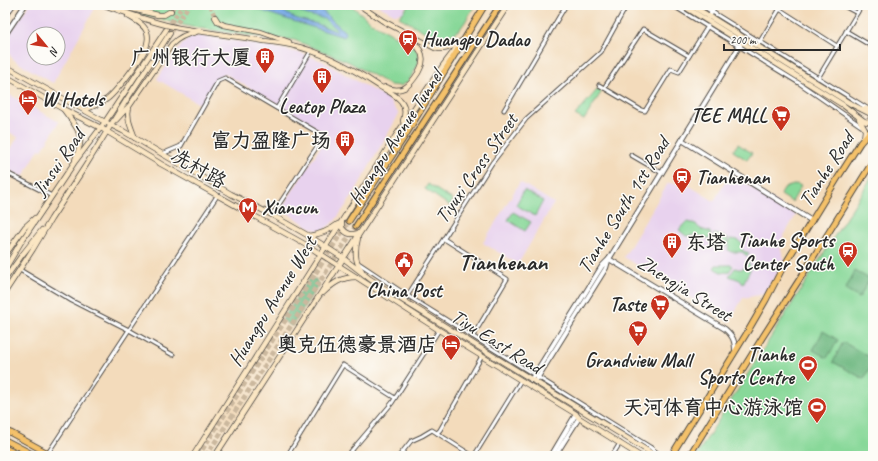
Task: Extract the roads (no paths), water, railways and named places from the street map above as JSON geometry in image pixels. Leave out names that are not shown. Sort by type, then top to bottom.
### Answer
[{"type":"main road","points":[[104,5],[157,23],[203,32],[290,45],[311,51]]},
{"type":"main road","points":[[115,5],[158,15],[164,15],[171,11]]},
{"type":"main road","points":[[359,5],[377,18],[431,46],[440,49],[448,48],[463,40]]},
{"type":"main road","name":"Huangpu Avenue West","points":[[192,456],[395,137],[444,64],[463,40],[485,5]]},
{"type":"main road","name":"Huangpu Avenue Tunnel","points":[[356,226],[500,5]]},
{"type":"main road","name":"Huangpu Avenue West","points":[[215,456],[508,5]]},
{"type":"main road","points":[[682,5],[709,25],[836,100],[864,121],[868,122],[871,119],[871,111],[858,109],[711,14],[691,5]]},
{"type":"main road","points":[[86,110],[104,101],[114,93],[142,56],[148,44],[147,32],[144,27],[138,21],[118,10]]},
{"type":"main road","points":[[215,17],[218,22],[224,25],[261,32],[333,59],[374,82],[400,100],[404,106],[404,117],[395,137]]},
{"type":"main road","points":[[374,82],[393,90],[402,89],[413,81],[422,66],[423,58],[420,50],[398,29]]},
{"type":"main road","name":"Jinsui Road","points":[[41,213],[74,163],[101,128],[166,30]]},
{"type":"main road","points":[[112,124],[130,105],[176,40],[184,34],[203,32]]},
{"type":"main road","points":[[112,124],[170,33]]},
{"type":"main road","name":"Huangpu Avenue Tunnel","points":[[349,221],[405,136],[463,40]]},
{"type":"main road","name":"Tiyu East Road","points":[[6,66],[105,122],[112,124],[231,194],[309,236],[404,301],[656,456]]},
{"type":"main road","name":"冼村路","points":[[5,76],[101,128],[217,196],[308,246],[338,265]]},
{"type":"main road","points":[[130,105],[128,117],[135,138]]},
{"type":"main road","points":[[64,109],[77,129],[80,137],[80,144],[74,163]]},
{"type":"main road","points":[[854,113],[863,126],[865,132],[864,138]]},
{"type":"main road","name":"Jinsui Road","points":[[51,219],[112,124]]},
{"type":"main road","points":[[864,138],[873,124]]},
{"type":"main road","name":"Tianhe Road","points":[[671,456],[766,300],[782,269],[864,138],[873,128]]},
{"type":"main road","name":"Tianhe Road","points":[[689,456],[873,161]]},
{"type":"main road","points":[[5,255],[25,227],[41,213]]},
{"type":"main road","points":[[5,269],[41,213]]},
{"type":"main road","points":[[5,292],[51,219]]},
{"type":"main road","points":[[5,279],[51,219]]},
{"type":"main road","points":[[342,220],[341,226],[346,233],[354,235],[360,233]]},
{"type":"main road","points":[[309,236],[329,231],[342,220]]},
{"type":"main road","points":[[360,233],[355,249],[356,261],[370,279]]},
{"type":"main road","name":"Tiyu East Road","points":[[338,265],[640,456]]},
{"type":"main road","points":[[317,298],[334,282],[350,277],[357,277]]},
{"type":"main road","points":[[5,430],[50,455]]},
{"type":"main road","points":[[5,440],[36,456]]},
{"type":"main road","points":[[5,448],[20,456]]},
{"type":"street","points":[[5,16],[13,5]]},
{"type":"street","points":[[5,35],[25,5]]},
{"type":"street","points":[[504,110],[566,5]]},
{"type":"street","name":"Tiyuxi Cross Street","points":[[404,301],[492,163],[526,119],[601,52],[627,5]]},
{"type":"street","points":[[599,85],[645,111],[671,69],[679,72],[709,25],[672,5]]},
{"type":"street","points":[[701,5],[711,14],[715,5]]},
{"type":"street","points":[[773,5],[837,46]]},
{"type":"street","points":[[782,5],[758,44],[818,78],[871,111]]},
{"type":"street","points":[[842,5],[857,14]]},
{"type":"street","points":[[818,78],[862,5]]},
{"type":"street","points":[[604,88],[643,29],[689,56]]},
{"type":"street","points":[[846,31],[873,47]]},
{"type":"street","points":[[868,44],[873,36]]},
{"type":"street","points":[[741,44],[861,126],[864,138]]},
{"type":"street","name":"Tianhe South 1st Road","points":[[533,381],[602,266],[609,259],[741,44]]},
{"type":"street","points":[[277,108],[311,51]]},
{"type":"street","points":[[162,154],[181,146],[218,81],[225,78],[322,135],[322,139],[272,215]]},
{"type":"street","points":[[832,106],[836,100]]},
{"type":"street","points":[[682,140],[812,221]]},
{"type":"street","points":[[631,154],[662,173]]},
{"type":"street","points":[[5,172],[52,196]]},
{"type":"street","points":[[50,455],[129,330],[217,196]]},
{"type":"street","points":[[444,239],[507,278],[473,336]]},
{"type":"street","name":"Zhengjia Street","points":[[609,259],[725,329],[731,334],[735,341],[735,351]]},
{"type":"street","points":[[356,261],[408,296],[650,447],[661,456]]},
{"type":"street","points":[[20,270],[72,301],[129,330],[173,355]]},
{"type":"street","points":[[347,456],[395,398],[439,330]]},
{"type":"street","points":[[437,433],[482,356]]},
{"type":"street","points":[[286,456],[343,365],[395,398]]},
{"type":"street","points":[[399,456],[411,441],[432,430],[474,456],[521,380]]},
{"type":"street","points":[[551,456],[577,416]]},
{"type":"street","points":[[556,456],[577,416]]},
{"type":"street","points":[[612,456],[620,443]]},
{"type":"water","points":[[246,5],[254,5],[276,12],[276,5],[279,5],[282,10],[291,16],[335,31],[337,30],[326,20],[302,13],[292,5],[300,5],[309,12],[316,13],[308,5],[316,5],[346,33],[344,37]]},
{"type":"tunnel","points":[[171,11],[175,5]]},
{"type":"tunnel","points":[[167,28],[183,5]]},
{"type":"tunnel","points":[[170,33],[189,5]]},
{"type":"tunnel","points":[[211,5],[215,17]]},
{"type":"tunnel","points":[[198,456],[349,221]]},
{"type":"tunnel","points":[[206,456],[356,226]]},
{"type":"place","name":"Huangpu Dadao","points":[[408,56]]},
{"type":"place","name":"广州银行大厦","points":[[265,74]]},
{"type":"place","name":"Leatop Plaza","points":[[322,94]]},
{"type":"place","name":"W Hotels","points":[[28,116]]},
{"type":"place","name":"TEE MALL","points":[[781,132]]},
{"type":"place","name":"富力盈隆广场","points":[[345,157]]},
{"type":"place","name":"Tianhenan","points":[[682,194]]},
{"type":"place","name":"Xiancun","points":[[248,224]]},
{"type":"place","name":"东塔","points":[[672,259]]},
{"type":"place","name":"Tianhe Sports Center South","points":[[848,268]]},
{"type":"place","name":"China Post","points":[[404,278]]},
{"type":"place","name":"Taste","points":[[660,321]]},
{"type":"place","name":"Grandview Mall","points":[[638,347]]},
{"type":"place","name":"奥克伍德豪景酒店","points":[[451,361]]},
{"type":"place","name":"Tianhe Sports Centre","points":[[808,382]]},
{"type":"place","name":"天河体育中心游泳馆","points":[[817,424]]},
{"type":"district","name":"Tianhenan","points":[[503,262]]}]
